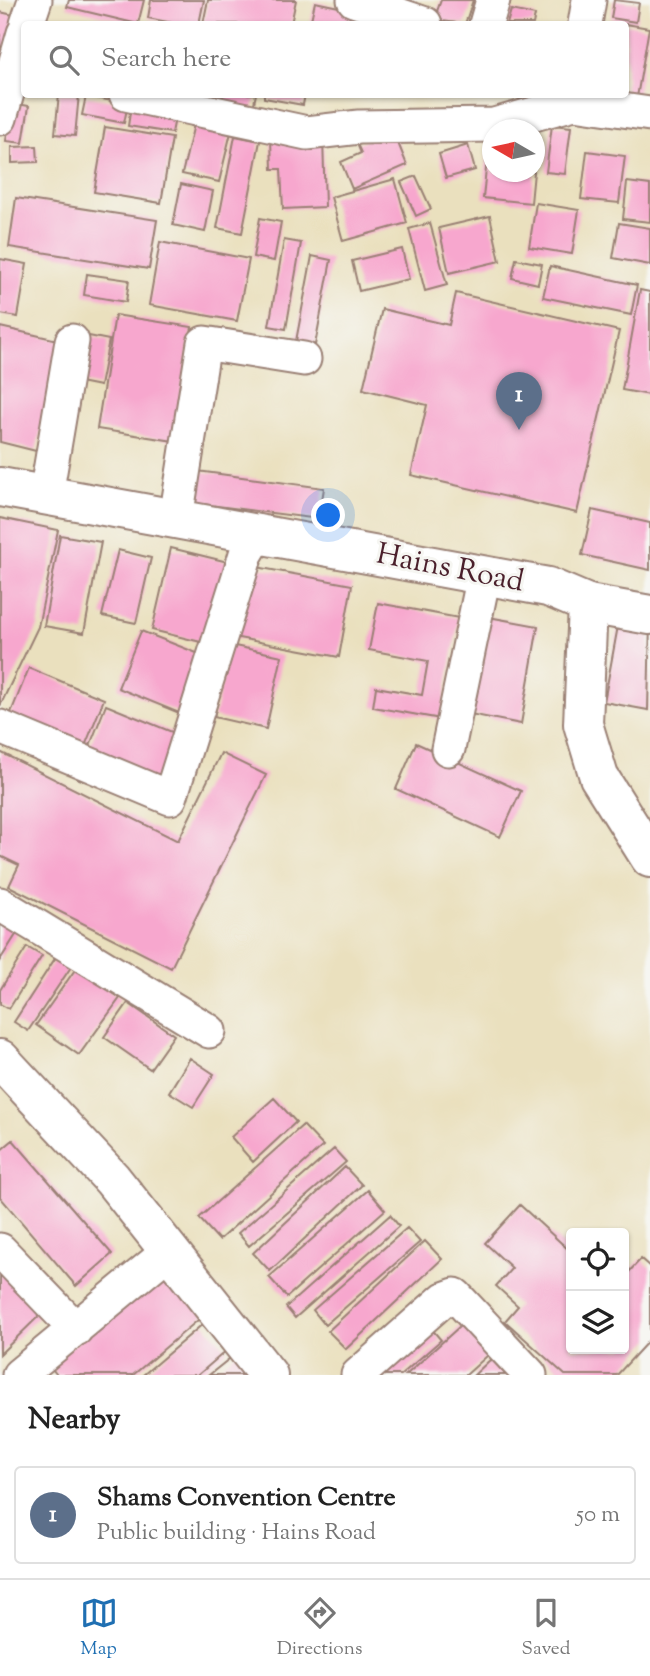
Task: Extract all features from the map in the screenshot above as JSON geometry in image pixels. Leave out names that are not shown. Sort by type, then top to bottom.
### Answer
[{"type":"main road","name":"Hains Road","points":[[0,487],[259,532],[548,587],[588,604],[650,615]]},
{"type":"main road","points":[[588,604],[583,724],[599,777],[650,858]]},
{"type":"main road","points":[[0,1059],[112,1179],[268,1375]]},
{"type":"street","points":[[28,21],[36,0]]},
{"type":"street","points":[[354,0],[416,21]]},
{"type":"street","points":[[487,21],[493,0]]},
{"type":"street","points":[[586,21],[589,0]]},
{"type":"street","points":[[0,118],[18,72],[21,52]]},
{"type":"street","points":[[145,98],[307,133],[359,127],[494,125],[568,98]]},
{"type":"street","points":[[576,98],[650,114]]},
{"type":"street","points":[[46,495],[72,341]]},
{"type":"street","points":[[176,518],[204,343],[304,359]]},
{"type":"street","points":[[0,727],[170,798],[246,554],[259,532]]},
{"type":"street","points":[[447,750],[484,575]]},
{"type":"street","points":[[0,904],[209,1031]]},
{"type":"street","points":[[0,1250],[76,1329]]},
{"type":"street","points":[[19,1375],[168,1252]]},
{"type":"street","points":[[358,1375],[444,1299],[455,1295],[530,1375]]},
{"type":"building","points":[[69,0],[144,0],[139,21],[125,21],[67,7]]},
{"type":"building","points":[[151,0],[204,0],[200,21],[162,21],[148,18]]},
{"type":"building","points":[[208,0],[296,0],[292,21],[204,21]]},
{"type":"building","points":[[441,0],[473,0],[466,21],[434,20]]},
{"type":"building","points":[[614,0],[639,3],[636,22],[611,18]]},
{"type":"building","points":[[315,2],[372,14],[371,21],[311,21]]},
{"type":"building","points":[[511,10],[535,15],[534,21],[508,21]]},
{"type":"building","points":[[0,12],[18,16],[8,56],[0,54]]},
{"type":"building","points":[[629,25],[649,28],[636,103],[629,97]]},
{"type":"building","points":[[59,98],[79,98],[75,136],[55,134]]},
{"type":"building","points":[[86,98],[128,104],[124,123],[82,115]]},
{"type":"building","points":[[222,98],[255,98],[252,113],[220,105]]},
{"type":"building","points":[[264,98],[304,98],[303,105]]},
{"type":"building","points":[[518,98],[538,98],[537,104]]},
{"type":"building","points":[[12,103],[29,106],[23,143],[6,141]]},
{"type":"building","points":[[131,106],[176,113],[172,133],[128,126]]},
{"type":"building","points":[[196,116],[233,124],[219,182],[182,174]]},
{"type":"building","points":[[552,125],[571,127],[565,174],[546,172]]},
{"type":"building","points":[[105,127],[172,138],[161,203],[94,192]]},
{"type":"building","points":[[392,128],[407,165],[352,189],[341,162],[361,153],[357,144]]},
{"type":"building","points":[[235,136],[260,141],[242,233],[217,228]]},
{"type":"building","points":[[323,137],[325,207],[283,209],[281,169],[272,169],[271,139]]},
{"type":"building","points":[[468,145],[475,170],[446,178],[439,154]]},
{"type":"building","points":[[37,146],[38,162],[12,163],[12,147]]},
{"type":"building","points":[[587,151],[625,156],[619,203],[581,199]]},
{"type":"building","points":[[416,176],[431,209],[416,216],[401,182]]},
{"type":"building","points":[[395,179],[407,223],[343,241],[331,197]]},
{"type":"building","points":[[485,182],[533,182],[531,203],[483,198]]},
{"type":"building","points":[[627,182],[650,185],[650,222],[623,219]]},
{"type":"building","points":[[181,184],[213,191],[205,232],[173,225]]},
{"type":"building","points":[[16,198],[157,220],[149,269],[9,247]]},
{"type":"building","points":[[536,203],[579,210],[572,254],[529,247]]},
{"type":"building","points":[[490,216],[500,261],[449,273],[439,228]]},
{"type":"building","points":[[260,218],[281,222],[274,261],[253,257]]},
{"type":"building","points":[[430,223],[447,285],[425,291],[409,229]]},
{"type":"building","points":[[619,223],[650,228],[650,265],[613,258]]},
{"type":"building","points":[[284,240],[301,243],[286,329],[269,326]]},
{"type":"building","points":[[160,242],[249,259],[237,321],[149,305]]},
{"type":"building","points":[[402,249],[409,279],[359,291],[352,261]]},
{"type":"building","points":[[312,256],[331,260],[315,345],[296,341]]},
{"type":"building","points":[[0,259],[27,264],[18,317],[0,314]]},
{"type":"building","points":[[516,259],[542,264],[538,284],[512,278]]},
{"type":"building","points":[[550,266],[637,285],[631,315],[543,297]]},
{"type":"building","points":[[87,274],[129,280],[126,302],[84,295]]},
{"type":"building","points":[[640,290],[650,292],[650,395],[622,390]]},
{"type":"building","points":[[456,293],[619,331],[577,513],[411,475],[427,405],[363,389],[382,309],[449,325]]},
{"type":"building","points":[[115,315],[192,327],[174,441],[97,429]]},
{"type":"building","points":[[0,327],[62,341],[36,451],[0,442]]},
{"type":"building","points":[[79,334],[109,340],[100,386],[70,380]]},
{"type":"building","points":[[190,470],[324,488],[319,519],[186,502]]},
{"type":"building","points":[[592,510],[650,523],[650,570],[582,555]]},
{"type":"building","points":[[0,518],[58,530],[38,627],[0,706]]},
{"type":"building","points":[[60,535],[101,542],[84,633],[44,626]]},
{"type":"building","points":[[171,548],[232,563],[213,645],[152,630]]},
{"type":"building","points":[[118,550],[151,558],[136,623],[102,616]]},
{"type":"building","points":[[246,565],[352,585],[339,657],[233,637]]},
{"type":"building","points":[[378,603],[459,618],[441,719],[373,707],[376,687],[422,695],[428,661],[369,650]]},
{"type":"building","points":[[620,615],[650,620],[648,710],[604,702]]},
{"type":"building","points":[[483,616],[538,626],[521,724],[465,713]]},
{"type":"building","points":[[141,631],[207,657],[184,715],[118,688]]},
{"type":"building","points":[[230,645],[282,656],[266,729],[214,717]]},
{"type":"building","points":[[29,668],[104,699],[81,756],[6,725]]},
{"type":"building","points":[[106,705],[177,734],[157,787],[85,758]]},
{"type":"building","points":[[416,743],[521,791],[500,837],[396,789]]},
{"type":"building","points":[[0,752],[178,841],[221,753],[266,775],[171,968],[9,886],[19,865],[0,856]]},
{"type":"building","points":[[0,918],[19,930],[0,960]]},
{"type":"building","points":[[27,947],[42,956],[9,1009],[0,1004],[0,990]]},
{"type":"building","points":[[56,957],[71,967],[28,1031],[14,1022]]},
{"type":"building","points":[[77,967],[120,998],[79,1055],[36,1025]]},
{"type":"building","points":[[128,1003],[174,1035],[150,1069],[104,1037]]},
{"type":"building","points":[[190,1058],[214,1074],[193,1107],[169,1092]]},
{"type":"building","points":[[274,1098],[296,1122],[253,1162],[231,1137]]},
{"type":"building","points":[[303,1125],[323,1146],[219,1240],[199,1218]]},
{"type":"building","points":[[13,1140],[112,1254],[76,1286],[0,1197],[0,1151]]},
{"type":"building","points":[[334,1149],[346,1162],[249,1246],[238,1233]]},
{"type":"building","points":[[345,1167],[362,1185],[270,1271],[253,1253]]},
{"type":"building","points":[[368,1190],[385,1210],[287,1297],[269,1277]]},
{"type":"building","points":[[520,1205],[566,1247],[566,1354],[629,1354],[629,1272],[641,1259],[650,1267],[650,1339],[617,1375],[565,1375],[505,1321],[518,1306],[496,1286],[512,1268],[485,1243]]},
{"type":"building","points":[[390,1215],[399,1226],[295,1318],[286,1307]]},
{"type":"building","points":[[407,1228],[420,1242],[325,1325],[313,1310]]},
{"type":"building","points":[[425,1241],[442,1259],[346,1349],[328,1331]]},
{"type":"building","points":[[0,1258],[48,1307],[0,1354]]},
{"type":"building","points":[[165,1270],[204,1315],[133,1375],[57,1375],[49,1365]]},
{"type":"building","points":[[470,1317],[497,1347],[466,1375],[406,1375]]},
{"type":"building","points":[[424,1320],[441,1340],[401,1375],[359,1375]]},
{"type":"building","points":[[204,1323],[227,1350],[198,1375],[143,1375]]},
{"type":"building","points":[[239,1351],[258,1375],[209,1375]]},
{"type":"building","points":[[491,1359],[506,1375],[474,1375]]},
{"type":"place","name":"Shams Convention Centre","points":[[519,430]]}]
